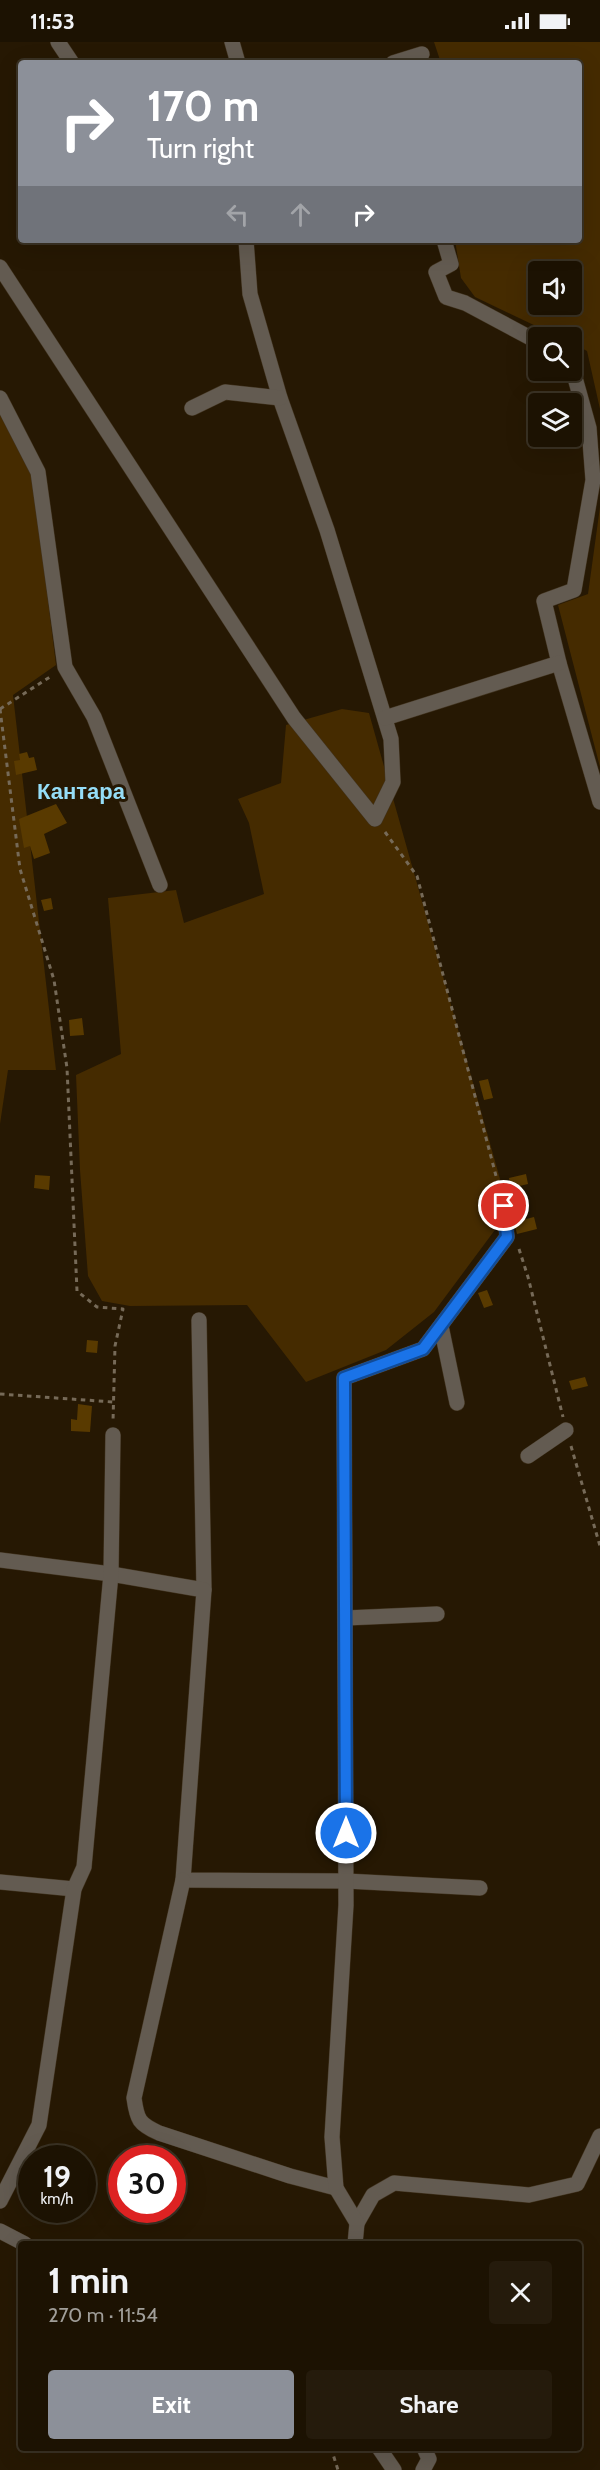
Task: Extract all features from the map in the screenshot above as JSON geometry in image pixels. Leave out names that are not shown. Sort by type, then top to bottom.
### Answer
[{"type":"street","points":[[58,42],[70,60]]},
{"type":"street","points":[[232,42],[237,60]]},
{"type":"street","points":[[401,60],[421,53]]},
{"type":"street","points":[[1,273],[294,718],[375,819],[393,782],[392,738],[327,530],[280,398],[250,294],[246,243]]},
{"type":"street","points":[[445,243],[451,264],[436,272],[446,297],[465,303],[528,337]]},
{"type":"street","points":[[576,381],[589,428],[593,480],[574,590],[544,601],[559,663],[600,802]]},
{"type":"street","points":[[192,408],[225,392],[280,398]]},
{"type":"street","points":[[0,398],[38,472],[65,667],[94,717],[160,885]]},
{"type":"street","points":[[386,718],[559,663]]},
{"type":"street","points":[[357,2223],[336,2188],[332,2137],[346,1881],[344,1378],[423,1349],[507,1237],[504,1206]]},
{"type":"street","points":[[199,1320],[204,1590],[183,1880],[134,2098],[136,2115],[144,2126],[159,2133],[336,2188]]},
{"type":"street","points":[[441,1326],[457,1403]]},
{"type":"street","points":[[528,1456],[566,1430]]},
{"type":"street","points":[[0,2201],[39,2126],[74,1889],[84,1867],[111,1574],[113,1435]]},
{"type":"street","points":[[0,1560],[111,1574],[204,1590]]},
{"type":"street","points":[[346,1618],[437,1614]]},
{"type":"street","points":[[183,1880],[346,1881],[480,1888]]},
{"type":"street","points":[[0,1882],[74,1889]]},
{"type":"street","points":[[355,2241],[357,2223],[373,2195],[394,2183],[529,2195],[577,2184],[600,2136]]},
{"type":"street","points":[[0,2231],[20,2241]]},
{"type":"street","points":[[381,2451],[394,2470]]},
{"type":"street","points":[[423,2470],[429,2459],[425,2451]]},
{"type":"path","points":[[65,667],[0,709],[20,869],[54,980],[67,1068],[77,1291],[97,1307],[123,1310],[115,1346],[113,1435]]},
{"type":"path","points":[[375,819],[417,876],[504,1206]]},
{"type":"path","points":[[518,1247],[528,1277],[566,1430],[600,1546]]},
{"type":"path","points":[[0,1394],[113,1402]]},
{"type":"path","points":[[332,2451],[338,2470]]},
{"type":"shaded area","points":[[434,42],[600,42],[600,409],[587,351],[582,348],[582,327],[538,327],[475,297],[461,278],[455,243],[582,243],[582,60],[440,60]]},
{"type":"shaded area","points":[[0,402],[33,480],[56,665],[13,695],[56,1070],[8,1070],[0,1124]]},
{"type":"shaded area","points":[[600,507],[600,767],[558,605],[588,594]]},
{"type":"shaded area","points":[[342,709],[369,713],[509,1211],[434,1312],[386,1350],[306,1382],[247,1305],[130,1306],[102,1301],[88,1276],[76,1075],[121,1054],[108,898],[176,890],[184,923],[264,894],[249,823],[238,799],[281,783],[286,725]]},
{"type":"building","points":[[27,752],[29,758],[34,757],[37,770],[16,775],[14,761],[20,760],[19,754]]},
{"type":"building","points":[[56,804],[67,823],[44,834],[50,853],[34,859],[30,846],[24,848],[19,819]]},
{"type":"building","points":[[51,898],[53,909],[44,911],[41,900]]},
{"type":"building","points":[[82,1018],[84,1035],[70,1036],[69,1020]]},
{"type":"building","points":[[488,1079],[493,1098],[484,1100],[479,1081]]},
{"type":"building","points":[[526,1174],[528,1184],[511,1188],[509,1178]]},
{"type":"building","points":[[35,1175],[50,1176],[49,1190],[34,1188]]},
{"type":"building","points":[[534,1217],[537,1229],[517,1234],[514,1222]]},
{"type":"building","points":[[487,1290],[493,1305],[484,1308],[478,1293]]},
{"type":"building","points":[[87,1340],[98,1341],[97,1353],[86,1352]]},
{"type":"building","points":[[585,1377],[588,1386],[572,1390],[569,1381]]},
{"type":"building","points":[[78,1404],[92,1406],[90,1432],[71,1431],[71,1419],[77,1420]]},
{"type":"district","name":"Кантара","points":[[81,791]]},
{"type":"route","points":[[346,1833],[346,1407],[344,1378],[423,1349],[507,1237],[504,1206]]}]
